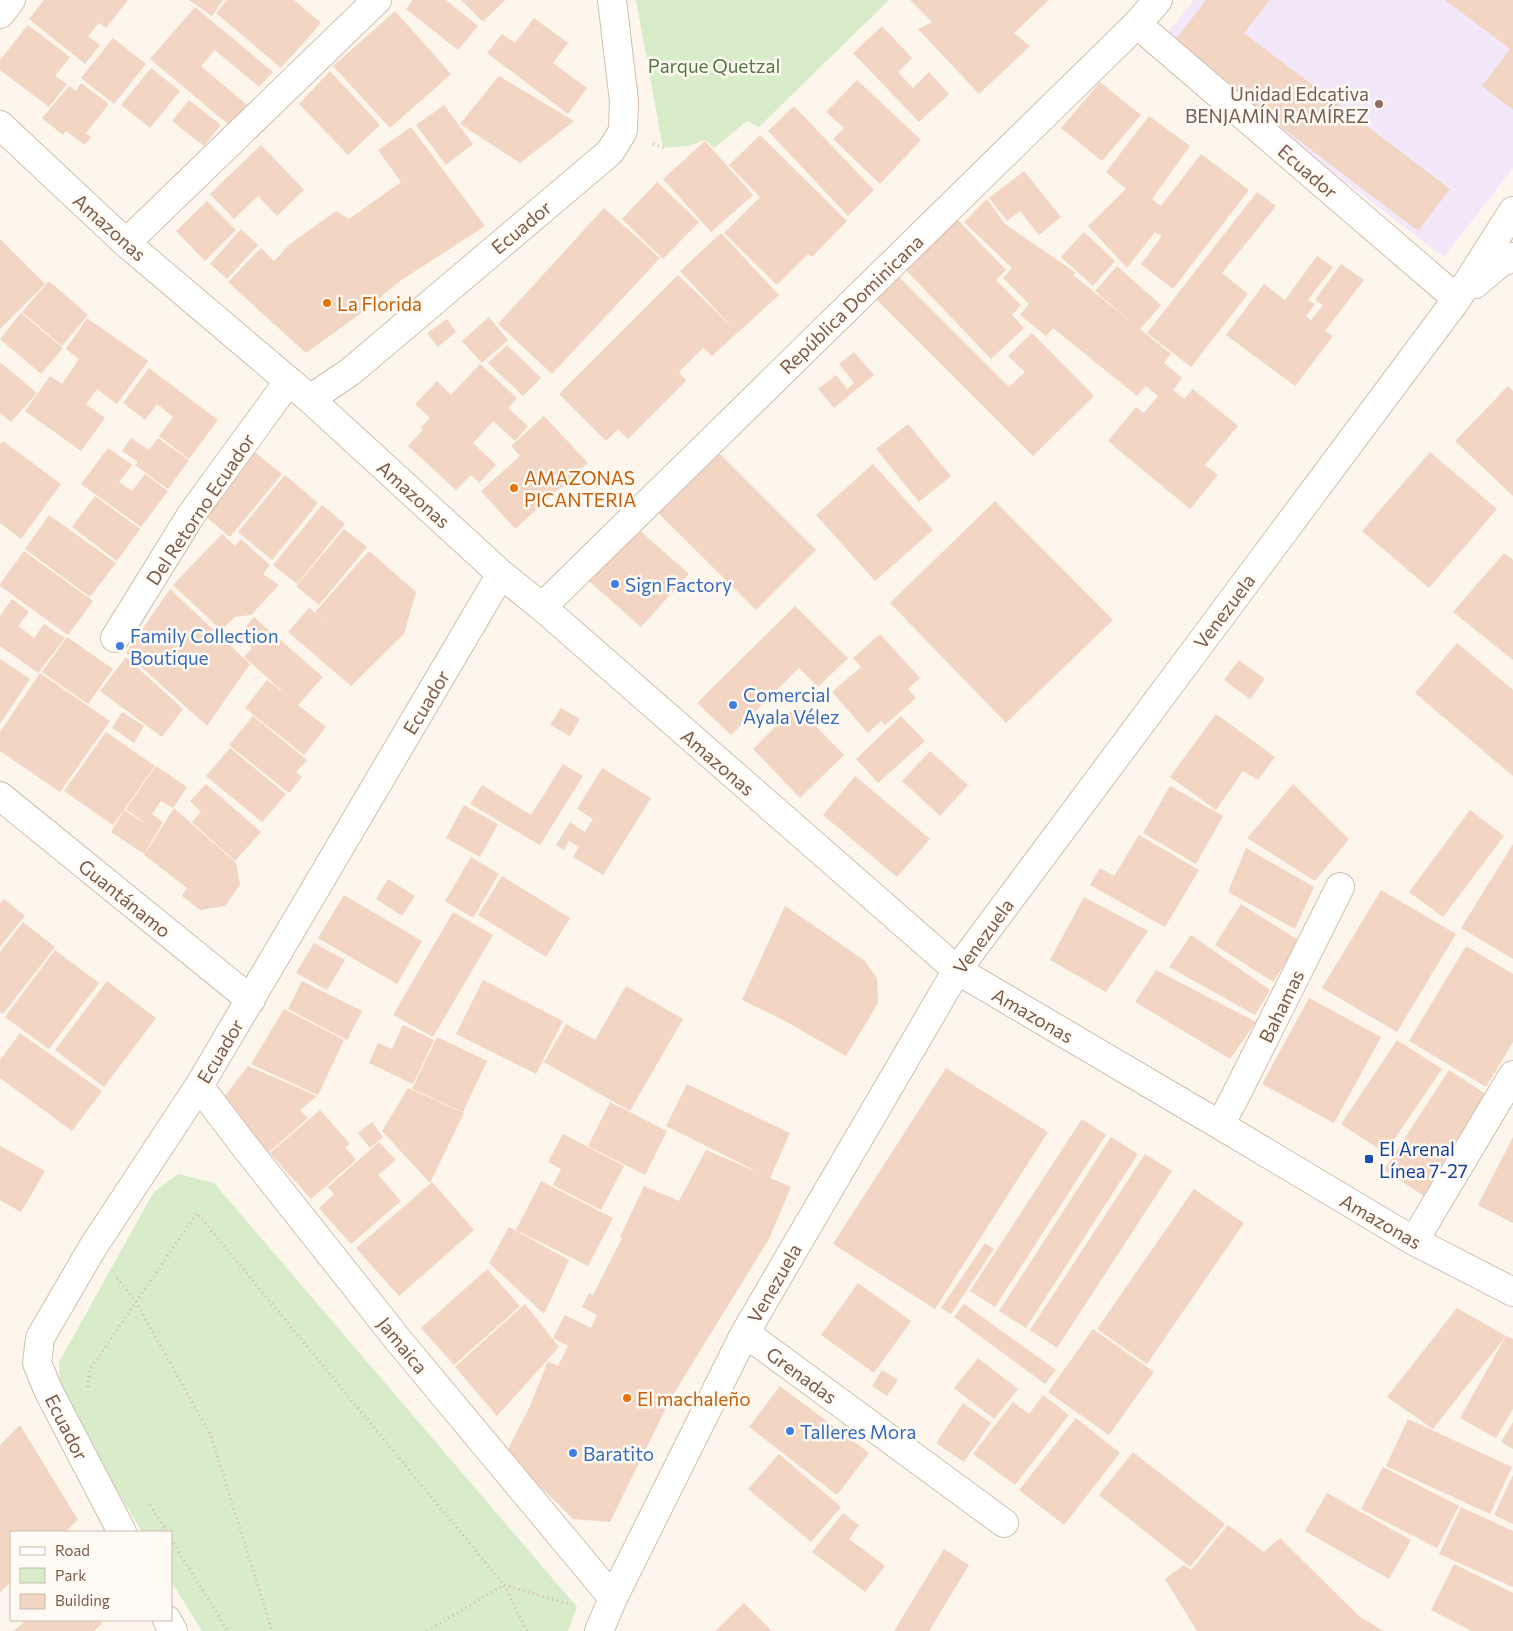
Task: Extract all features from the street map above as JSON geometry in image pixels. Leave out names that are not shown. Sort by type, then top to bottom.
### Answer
[{"type":"street","points":[[0,14],[11,0]]},
{"type":"street","points":[[126,243],[377,0]]},
{"type":"street","name":"Ecuador","points":[[310,399],[350,372],[610,152],[623,131],[624,101],[612,0]]},
{"type":"street","name":"República Dominicana","points":[[542,607],[1137,24],[1158,0]]},
{"type":"street","name":"Ecuador","points":[[1137,24],[1457,299]]},
{"type":"street","name":"Amazonas","points":[[0,125],[126,243],[310,399],[502,574],[957,970],[1220,1124],[1414,1241],[1513,1292]]},
{"type":"street","name":"Venezuela","points":[[600,1631],[613,1598],[745,1333],[957,970],[1457,299],[1513,211]]},
{"type":"street","name":"Venezuela","points":[[1457,299],[1500,263],[1513,257]]},
{"type":"street","name":"Del Retorno Ecuador","points":[[115,638],[191,516],[288,382]]},
{"type":"street","name":"Ecuador","points":[[121,1531],[48,1390],[37,1363],[40,1338],[93,1248],[199,1086],[502,574]]},
{"type":"street","name":"Guantánamo","points":[[0,796],[251,1000]]},
{"type":"street","name":"Bahamas","points":[[1220,1124],[1340,887]]},
{"type":"street","points":[[1414,1241],[1513,1075]]},
{"type":"street","name":"Jamaica","points":[[199,1086],[399,1341],[613,1598]]},
{"type":"street","name":"Grenadas","points":[[745,1333],[1004,1523]]},
{"type":"path","points":[[87,1394],[89,1371],[196,1213],[504,1584],[527,1631]]},
{"type":"path","points":[[93,1248],[136,1302],[211,1436],[272,1631]]},
{"type":"path","points":[[147,1500],[166,1531]]},
{"type":"path","points":[[172,1541],[228,1631]]},
{"type":"path","points":[[427,1631],[504,1584],[578,1607],[613,1598]]},
{"type":"shaded area","name":"Unidad Edcativa BENJAMÍN RAMÍREZ","points":[[1194,0],[1513,0],[1513,168],[1444,257],[1161,41]]},
{"type":"green space","name":"Parque Quetzal","points":[[636,0],[889,0],[759,127],[747,121],[714,148],[705,140],[689,146],[663,148]]},
{"type":"green space","points":[[178,1174],[214,1183],[577,1607],[568,1631],[202,1631],[172,1583],[172,1531],[141,1531],[60,1395],[59,1362],[153,1193]]},
{"type":"building","points":[[44,0],[128,0],[106,28],[99,23],[88,36],[100,45],[85,64],[29,19]]},
{"type":"building","points":[[189,0],[223,0],[212,16]]},
{"type":"building","points":[[227,0],[294,0],[321,23],[281,68],[216,13]]},
{"type":"building","points":[[413,0],[446,0],[478,26],[458,50],[406,9]]},
{"type":"building","points":[[461,0],[505,0],[483,22]]},
{"type":"building","points":[[910,0],[1049,0],[1014,33],[1030,46],[979,94],[918,29],[932,22]]},
{"type":"building","points":[[1206,0],[1270,0],[1244,33],[1450,189],[1418,231],[1172,44]]},
{"type":"building","points":[[1445,0],[1513,0],[1513,110],[1482,86],[1510,49]]},
{"type":"building","points":[[195,7],[273,72],[259,87],[215,50],[201,66],[247,105],[229,125],[150,59]]},
{"type":"building","points":[[395,11],[451,74],[390,128],[333,66]]},
{"type":"building","points":[[534,18],[568,43],[553,63],[587,88],[568,114],[487,53],[502,34],[515,43]]},
{"type":"building","points":[[28,25],[70,57],[55,76],[67,84],[49,107],[0,70],[0,60]]},
{"type":"building","points":[[882,26],[912,58],[898,72],[913,88],[929,72],[949,94],[919,122],[853,53]]},
{"type":"building","points":[[113,38],[146,64],[114,104],[81,78]]},
{"type":"building","points":[[151,68],[180,91],[150,128],[121,105]]},
{"type":"building","points":[[330,71],[380,125],[348,155],[299,104]]},
{"type":"building","points":[[499,76],[574,121],[520,163],[460,124]]},
{"type":"building","points":[[857,80],[921,140],[880,184],[833,139],[844,128],[826,112]]},
{"type":"building","points":[[1100,82],[1141,115],[1102,161],[1061,128]]},
{"type":"building","points":[[81,83],[109,104],[86,133],[91,137],[85,145],[66,131],[63,135],[42,118],[69,86],[76,91]]},
{"type":"building","points":[[189,100],[221,125],[204,146],[172,121]]},
{"type":"building","points":[[444,105],[473,144],[446,165],[416,125]]},
{"type":"building","points":[[794,106],[874,190],[848,216],[768,131]]},
{"type":"building","points":[[1149,116],[1190,146],[1152,199],[1161,206],[1201,154],[1249,190],[1173,289],[1141,264],[1162,236],[1155,232],[1127,268],[1088,226],[1126,189],[1106,172]]},
{"type":"building","points":[[411,127],[485,226],[400,281],[360,314],[306,353],[228,282],[261,248],[274,261],[290,244],[336,211],[349,219],[401,182],[378,150]]},
{"type":"building","points":[[760,135],[847,221],[812,257],[808,254],[777,285],[724,233],[760,197],[729,165]]},
{"type":"building","points":[[705,141],[753,195],[711,232],[663,179]]},
{"type":"building","points":[[261,145],[304,190],[277,216],[258,196],[234,219],[210,194]]},
{"type":"building","points":[[1024,171],[1061,217],[1039,235],[1020,211],[1007,221],[989,198]]},
{"type":"building","points":[[657,182],[699,222],[663,259],[622,219]]},
{"type":"building","points":[[1257,192],[1276,206],[1222,273],[1248,294],[1191,367],[1147,333]]},
{"type":"building","points":[[987,199],[1005,224],[1076,273],[1073,275],[1135,325],[1095,291],[1117,266],[1161,305],[1140,329],[1171,354],[1164,363],[1182,378],[1173,390],[1184,399],[1193,389],[1238,426],[1205,465],[1218,475],[1190,509],[1108,441],[1136,407],[1144,413],[1158,396],[1146,386],[1137,396],[1053,328],[1046,336],[1020,315],[1029,304],[1003,278],[1012,268],[964,222]]},
{"type":"building","points":[[207,201],[236,230],[205,261],[176,231]]},
{"type":"building","points":[[604,208],[660,258],[552,374],[498,324]]},
{"type":"building","points":[[954,216],[1006,270],[996,280],[1021,305],[1012,315],[1024,328],[991,359],[902,266]]},
{"type":"building","points":[[241,229],[258,245],[227,279],[210,264]]},
{"type":"building","points":[[1084,232],[1115,261],[1093,286],[1061,257]]},
{"type":"building","points":[[721,233],[779,295],[712,356],[703,348],[679,372],[686,381],[628,439],[618,429],[606,441],[559,394],[678,275],[732,327],[680,271]]},
{"type":"building","points":[[0,239],[45,284],[0,329]]},
{"type":"building","points":[[1317,256],[1333,267],[1308,300],[1315,304],[1306,316],[1311,320],[1323,305],[1315,300],[1341,264],[1364,280],[1325,331],[1333,336],[1295,386],[1226,335],[1264,284],[1285,300]]},
{"type":"building","points":[[895,273],[1009,387],[1025,372],[1008,356],[1032,333],[1094,396],[1033,456],[872,295]]},
{"type":"building","points":[[49,281],[88,315],[62,346],[22,312]]},
{"type":"building","points":[[21,313],[63,348],[41,374],[0,339]]},
{"type":"building","points":[[489,317],[508,340],[482,363],[462,341]]},
{"type":"building","points":[[87,318],[148,361],[117,404],[97,389],[86,404],[105,418],[81,451],[25,411],[50,376],[62,384],[79,359],[66,349]]},
{"type":"building","points":[[447,319],[456,332],[438,347],[427,333]]},
{"type":"building","points":[[507,345],[541,378],[523,396],[488,363]]},
{"type":"building","points":[[854,352],[874,375],[834,408],[818,389],[836,375],[847,389],[854,383],[839,364]]},
{"type":"building","points":[[0,362],[37,393],[11,422],[0,413]]},
{"type":"building","points":[[480,364],[517,398],[508,408],[528,426],[515,441],[493,421],[473,443],[496,465],[479,483],[471,475],[456,490],[408,446],[423,430],[421,428],[430,418],[415,404],[437,381],[451,395]]},
{"type":"building","points":[[149,368],[218,420],[189,459],[159,436],[173,417],[157,404],[145,420],[123,403]]},
{"type":"building","points":[[1508,386],[1513,391],[1513,496],[1455,441]]},
{"type":"building","points":[[544,416],[588,463],[515,529],[481,491],[520,456],[511,446]]},
{"type":"building","points":[[908,424],[951,476],[919,502],[876,449]]},
{"type":"building","points":[[131,438],[149,450],[158,438],[189,460],[168,489],[135,465],[138,462],[122,451]]},
{"type":"building","points":[[3,441],[61,484],[21,539],[0,523],[0,444]]},
{"type":"building","points":[[108,448],[132,465],[119,482],[132,491],[145,474],[168,491],[141,527],[81,484]]},
{"type":"building","points":[[714,448],[816,550],[756,610],[653,508]]},
{"type":"building","points":[[251,449],[282,474],[230,537],[200,512]]},
{"type":"building","points":[[1430,452],[1497,509],[1429,588],[1362,531]]},
{"type":"building","points":[[873,464],[933,530],[875,581],[816,515]]},
{"type":"building","points":[[285,475],[318,503],[272,560],[238,532]]},
{"type":"building","points":[[95,496],[140,529],[117,561],[72,527]]},
{"type":"building","points":[[995,501],[1113,620],[1006,723],[890,603]]},
{"type":"building","points":[[322,505],[345,524],[297,584],[273,565]]},
{"type":"building","points":[[49,515],[116,563],[90,597],[25,549]]},
{"type":"building","points":[[637,528],[689,574],[641,627],[589,581]]},
{"type":"building","points":[[344,529],[367,547],[319,605],[296,586]]},
{"type":"building","points":[[222,534],[235,546],[241,539],[270,565],[263,574],[279,585],[251,615],[235,617],[221,630],[173,585]]},
{"type":"building","points":[[24,551],[93,601],[68,635],[0,586]]},
{"type":"building","points":[[369,551],[416,592],[404,634],[351,686],[288,632],[309,608],[329,623],[315,612]]},
{"type":"building","points":[[1504,553],[1513,560],[1513,660],[1453,612]]},
{"type":"building","points":[[170,589],[250,664],[207,726],[126,653]]},
{"type":"building","points":[[12,599],[29,612],[18,626],[34,638],[44,624],[65,638],[38,673],[0,646],[0,616]]},
{"type":"building","points":[[795,606],[848,658],[818,687],[799,668],[731,735],[697,703]]},
{"type":"building","points":[[254,617],[323,677],[298,705],[326,727],[304,755],[245,708],[267,680],[287,695],[244,657],[252,648],[238,636]]},
{"type":"building","points":[[880,634],[920,678],[908,689],[916,698],[885,725],[881,721],[868,733],[832,692],[861,667],[853,658]]},
{"type":"building","points":[[67,637],[113,669],[88,704],[42,672]]},
{"type":"building","points":[[1457,643],[1513,690],[1513,776],[1415,693]]},
{"type":"building","points":[[126,657],[183,709],[162,737],[100,691]]},
{"type":"building","points":[[0,659],[30,679],[0,724]]},
{"type":"building","points":[[1239,660],[1265,679],[1250,699],[1224,680]]},
{"type":"building","points":[[40,673],[110,721],[60,792],[0,751],[0,732]]},
{"type":"building","points":[[796,706],[844,755],[800,798],[753,749]]},
{"type":"building","points":[[561,708],[580,719],[570,736],[550,725]]},
{"type":"building","points":[[122,712],[144,726],[134,743],[112,728]]},
{"type":"building","points":[[1216,714],[1275,757],[1258,780],[1243,771],[1216,810],[1170,777]]},
{"type":"building","points":[[253,716],[307,760],[296,772],[302,777],[289,793],[229,745]]},
{"type":"building","points":[[901,716],[925,741],[878,783],[856,759]]},
{"type":"building","points":[[106,732],[155,766],[113,825],[64,791]]},
{"type":"building","points":[[230,748],[286,794],[262,822],[206,776]]},
{"type":"building","points":[[930,751],[968,785],[940,816],[902,781]]},
{"type":"building","points":[[563,764],[583,776],[540,845],[470,804],[482,785],[531,815]]},
{"type":"building","points":[[156,766],[187,787],[173,808],[161,801],[152,814],[163,822],[144,854],[111,832],[124,810],[149,826],[126,809]]},
{"type":"building","points":[[602,768],[651,798],[603,875],[573,857],[579,847],[569,841],[564,850],[556,845],[570,822],[585,832],[593,819],[577,809]]},
{"type":"building","points":[[855,776],[930,839],[897,877],[823,815]]},
{"type":"building","points":[[206,784],[261,832],[235,861],[192,822],[201,812],[190,801]]},
{"type":"building","points":[[1293,784],[1349,839],[1315,881],[1247,838]]},
{"type":"building","points":[[1170,786],[1223,816],[1196,864],[1143,833]]},
{"type":"building","points":[[464,805],[498,824],[480,857],[446,838]]},
{"type":"building","points":[[174,808],[236,863],[240,885],[225,906],[200,910],[182,896],[187,888],[144,855]]},
{"type":"building","points":[[1470,810],[1504,836],[1443,917],[1409,892]]},
{"type":"building","points":[[1139,835],[1199,870],[1165,927],[1090,885],[1100,868],[1114,876]]},
{"type":"building","points":[[1513,844],[1513,959],[1461,928]]},
{"type":"building","points":[[1246,848],[1314,887],[1295,929],[1228,892]]},
{"type":"building","points":[[471,857],[499,874],[473,918],[445,901]]},
{"type":"building","points":[[502,876],[570,918],[546,957],[478,915]]},
{"type":"building","points":[[388,879],[415,896],[402,916],[376,899]]},
{"type":"building","points":[[1381,890],[1456,934],[1397,1032],[1322,988]]},
{"type":"building","points":[[344,895],[422,941],[397,984],[318,938]]},
{"type":"building","points":[[1084,897],[1148,931],[1106,992],[1050,960]]},
{"type":"building","points":[[4,899],[25,916],[0,947],[0,904]]},
{"type":"building","points":[[1241,904],[1300,941],[1273,982],[1215,945]]},
{"type":"building","points":[[785,906],[864,960],[877,978],[878,1003],[846,1056],[785,1021],[742,1000]]},
{"type":"building","points":[[453,912],[493,935],[433,1037],[393,1015]]},
{"type":"building","points":[[23,922],[55,947],[3,1014],[0,1012],[0,952]]},
{"type":"building","points":[[1191,935],[1270,990],[1255,1015],[1169,967]]},
{"type":"building","points":[[314,943],[345,960],[327,990],[296,973]]},
{"type":"building","points":[[1466,946],[1513,974],[1513,1042],[1486,1087],[1409,1041]]},
{"type":"building","points":[[55,950],[99,983],[49,1049],[5,1017]]},
{"type":"building","points":[[1156,970],[1256,1022],[1230,1059],[1135,1002]]},
{"type":"building","points":[[483,980],[563,1021],[536,1074],[456,1034]]},
{"type":"building","points":[[107,981],[156,1018],[104,1087],[55,1050]]},
{"type":"building","points":[[302,981],[362,1011],[347,1040],[288,1009]]},
{"type":"building","points":[[626,986],[683,1019],[630,1111],[544,1062],[566,1024],[595,1040]]},
{"type":"building","points":[[1309,998],[1381,1037],[1334,1123],[1262,1084]]},
{"type":"building","points":[[284,1009],[344,1040],[318,1095],[251,1064]]},
{"type":"building","points":[[403,1025],[434,1040],[413,1084],[369,1063],[378,1043],[392,1049]]},
{"type":"building","points":[[20,1033],[102,1091],[72,1131],[0,1078],[0,1060]]},
{"type":"building","points":[[437,1037],[487,1061],[463,1112],[412,1089]]},
{"type":"building","points":[[1397,1040],[1442,1069],[1385,1153],[1341,1124]]},
{"type":"building","points":[[248,1066],[317,1096],[300,1110],[308,1118],[268,1153],[221,1101]]},
{"type":"building","points":[[946,1068],[1048,1132],[935,1309],[833,1244]]},
{"type":"building","points":[[1449,1070],[1489,1096],[1424,1196],[1384,1170]]},
{"type":"building","points":[[687,1084],[790,1133],[770,1178],[791,1187],[769,1239],[671,1398],[610,1522],[573,1519],[506,1453],[530,1406],[548,1361],[558,1366],[568,1346],[553,1338],[565,1315],[591,1328],[597,1315],[582,1307],[589,1293],[593,1295],[622,1238],[620,1237],[644,1186],[679,1201],[706,1150],[760,1173],[666,1126]]},
{"type":"building","points":[[408,1088],[464,1113],[430,1183],[382,1131]]},
{"type":"building","points":[[610,1102],[667,1131],[645,1175],[588,1146]]},
{"type":"building","points":[[320,1110],[350,1144],[345,1147],[356,1160],[311,1199],[270,1153]]},
{"type":"building","points":[[1082,1119],[1106,1135],[995,1307],[970,1291]]},
{"type":"building","points":[[372,1122],[383,1137],[370,1148],[358,1133]]},
{"type":"building","points":[[563,1134],[624,1166],[601,1210],[553,1185],[561,1169],[548,1162]]},
{"type":"building","points":[[1111,1137],[1138,1154],[1026,1328],[999,1311]]},
{"type":"building","points":[[1513,1137],[1513,1223],[1478,1205]]},
{"type":"building","points":[[379,1142],[396,1160],[378,1175],[401,1201],[351,1244],[319,1208],[334,1194],[328,1187]]},
{"type":"building","points":[[0,1146],[45,1171],[21,1212],[0,1200]]},
{"type":"building","points":[[1145,1154],[1172,1171],[1057,1348],[1030,1330]]},
{"type":"building","points":[[541,1181],[613,1218],[588,1266],[516,1230]]},
{"type":"building","points":[[432,1182],[474,1230],[399,1296],[356,1248]]},
{"type":"building","points":[[1194,1189],[1244,1223],[1147,1364],[1097,1329]]},
{"type":"building","points":[[509,1227],[569,1260],[544,1314],[489,1263]]},
{"type":"building","points":[[985,1243],[994,1249],[951,1314],[941,1308]]},
{"type":"building","points":[[487,1269],[520,1306],[454,1365],[421,1328]]},
{"type":"building","points":[[858,1283],[911,1321],[874,1373],[821,1335]]},
{"type":"building","points":[[525,1304],[559,1347],[497,1416],[455,1367]]},
{"type":"building","points":[[964,1304],[1056,1370],[1045,1384],[954,1317]]},
{"type":"building","points":[[1457,1308],[1506,1336],[1433,1429],[1387,1397]]},
{"type":"building","points":[[1093,1329],[1154,1372],[1109,1435],[1048,1392]]},
{"type":"building","points":[[1506,1336],[1513,1339],[1513,1409],[1496,1438],[1460,1418]]},
{"type":"building","points":[[978,1358],[1018,1389],[994,1419],[954,1388]]},
{"type":"building","points":[[882,1370],[898,1380],[887,1396],[872,1386]]},
{"type":"building","points":[[780,1386],[869,1453],[837,1495],[749,1427]]},
{"type":"building","points":[[1043,1395],[1069,1415],[1015,1485],[973,1454],[1013,1402],[1029,1414]]},
{"type":"building","points":[[963,1403],[991,1423],[964,1462],[936,1443]]},
{"type":"building","points":[[1076,1418],[1120,1453],[1064,1525],[1019,1490]]},
{"type":"building","points":[[1408,1419],[1512,1467],[1490,1514],[1386,1466]]},
{"type":"building","points":[[1513,1422],[1513,1449],[1501,1442]]},
{"type":"building","points":[[20,1425],[78,1520],[66,1531],[10,1531],[10,1583],[0,1592],[0,1445]]},
{"type":"building","points":[[1133,1452],[1225,1524],[1190,1567],[1099,1495]]},
{"type":"building","points":[[779,1454],[841,1507],[811,1542],[748,1489]]},
{"type":"building","points":[[1383,1467],[1459,1506],[1437,1548],[1361,1509]]},
{"type":"building","points":[[1513,1475],[1513,1524],[1494,1515]]},
{"type":"building","points":[[1327,1493],[1411,1540],[1389,1579],[1305,1531]]},
{"type":"building","points":[[1461,1507],[1513,1531],[1513,1587],[1439,1554]]},
{"type":"building","points":[[843,1513],[859,1525],[849,1539],[885,1566],[865,1592],[812,1552]]},
{"type":"building","points":[[1228,1525],[1264,1552],[1280,1538],[1360,1617],[1384,1631],[1197,1631],[1165,1579],[1184,1565],[1191,1570]]},
{"type":"building","points":[[944,1549],[969,1565],[929,1631],[894,1631]]},
{"type":"building","points":[[1454,1564],[1513,1593],[1513,1631],[1472,1631],[1431,1610]]},
{"type":"building","points":[[744,1603],[772,1631],[715,1631]]},
{"type":"building","points":[[26,1621],[100,1621],[102,1624],[94,1631],[13,1631]]},
{"type":"place","name":"Unidad Edcativa BENJAMÍN RAMÍREZ","points":[[1379,104]]},
{"type":"place","name":"La Florida","points":[[327,303]]},
{"type":"place","name":"AMAZONAS PICANTERIA","points":[[514,488]]},
{"type":"place","name":"Sign Factory","points":[[615,584]]},
{"type":"place","name":"Family Collection Boutique","points":[[120,646]]},
{"type":"place","name":"Comercial Ayala Vélez","points":[[733,705]]},
{"type":"place","name":"El Arenal Línea 7-27","points":[[1369,1159]]},
{"type":"place","name":"El machaleño","points":[[627,1398]]},
{"type":"place","name":"Talleres Mora","points":[[790,1431]]},
{"type":"place","name":"Baratito","points":[[573,1453]]}]
